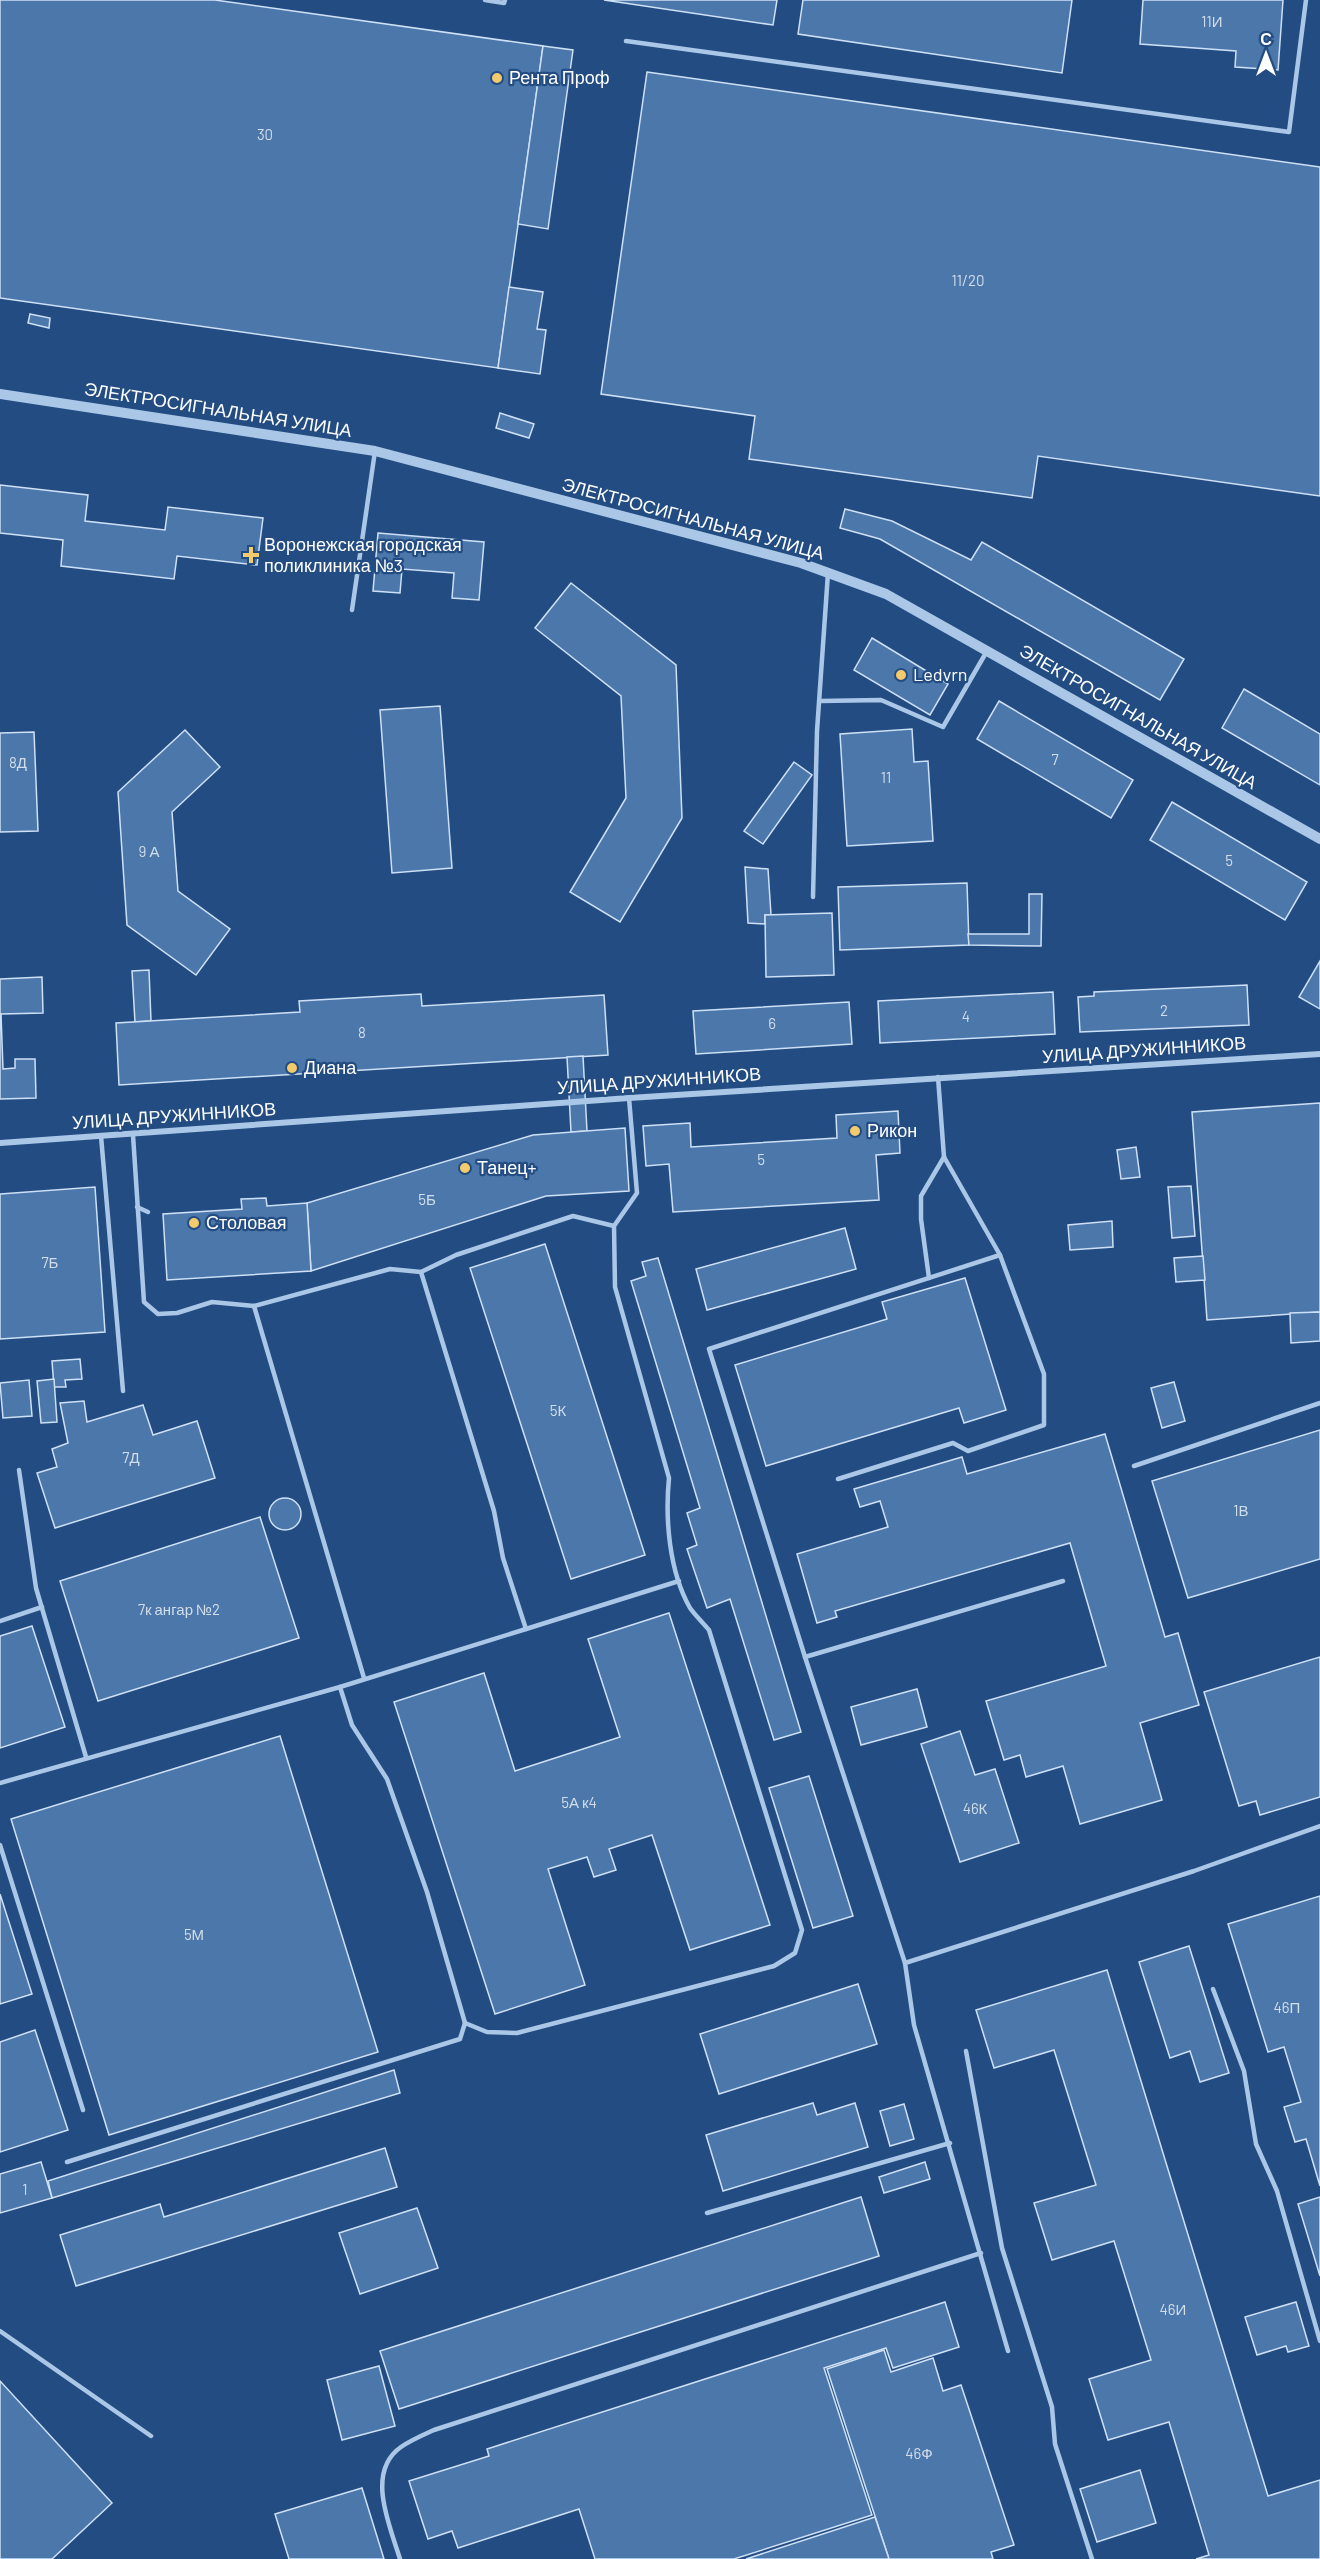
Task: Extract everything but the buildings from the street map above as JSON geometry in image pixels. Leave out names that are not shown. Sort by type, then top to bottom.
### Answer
[{"type":"street","name":"ЭЛЕКТРОСИГНАЛЬНАЯ УЛИЦА","points":[[0,394],[375,451],[828,573],[886,594],[1320,839]]},
{"type":"street","name":"УЛИЦА ДРУЖИННИКОВ","points":[[0,1143],[938,1077],[1320,1054]]},
{"type":"lane","points":[[485,0],[504,3],[505,0]]},
{"type":"lane","points":[[626,41],[1289,132],[1306,0]]},
{"type":"lane","points":[[352,610],[375,451]]},
{"type":"lane","points":[[813,897],[820,701],[828,573]]},
{"type":"lane","points":[[820,701],[882,700],[943,727],[987,651]]},
{"type":"lane","points":[[838,1479],[953,1443],[968,1451],[1044,1425],[1044,1374],[1000,1255],[944,1157],[938,1077]]},
{"type":"lane","points":[[465,2023],[487,2032],[517,2033],[774,1966],[795,1953],[802,1930],[708,1629],[691,1608],[679,1581],[666,1510],[669,1478],[615,1287],[614,1226],[637,1192],[629,1098]]},
{"type":"lane","points":[[133,1135],[144,1302],[158,1314],[177,1312],[212,1302],[254,1306],[390,1269],[421,1272],[456,1255],[573,1216],[614,1226]]},
{"type":"lane","points":[[101,1136],[123,1392]]},
{"type":"lane","points":[[929,1278],[921,1219],[921,1196],[944,1157]]},
{"type":"lane","points":[[137,1207],[148,1212]]},
{"type":"lane","points":[[1000,1255],[710,1349],[805,1657],[905,1964],[914,2025],[950,2143],[1008,2351]]},
{"type":"lane","points":[[421,1272],[494,1511],[503,1558],[526,1629]]},
{"type":"lane","points":[[254,1306],[364,1678]]},
{"type":"lane","points":[[1134,1466],[1320,1403]]},
{"type":"lane","points":[[19,1470],[36,1588],[86,1757]]},
{"type":"lane","points":[[0,1783],[340,1687],[679,1581]]},
{"type":"lane","points":[[805,1657],[1063,1581]]},
{"type":"lane","points":[[0,1621],[42,1607]]},
{"type":"lane","points":[[67,2162],[460,2039],[465,2023],[427,1892],[387,1779],[352,1725],[340,1687]]},
{"type":"lane","points":[[905,1964],[1194,1871],[1320,1826]]},
{"type":"lane","points":[[0,1845],[82,2110]]},
{"type":"lane","points":[[1213,1989],[1244,2071],[1256,2144],[1277,2191],[1320,2341]]},
{"type":"lane","points":[[966,2051],[1002,2248],[1052,2407],[1055,2444],[1092,2559]]},
{"type":"lane","points":[[707,2213],[950,2143]]},
{"type":"lane","points":[[400,2559],[382,2500],[381,2475],[399,2448],[434,2430],[981,2253]]},
{"type":"lane","points":[[0,2331],[151,2436]]},
{"type":"place","name":"Рента Проф","points":[[497,78]]},
{"type":"place","name":"Воронежская городская поликлиника №3","points":[[251,555]]},
{"type":"place","name":"Ledvrn","points":[[901,675]]},
{"type":"place","name":"Диана","points":[[292,1068]]},
{"type":"place","name":"Рикон","points":[[855,1131]]},
{"type":"place","name":"Танец+","points":[[465,1168]]},
{"type":"place","name":"Столовая","points":[[194,1223]]}]
